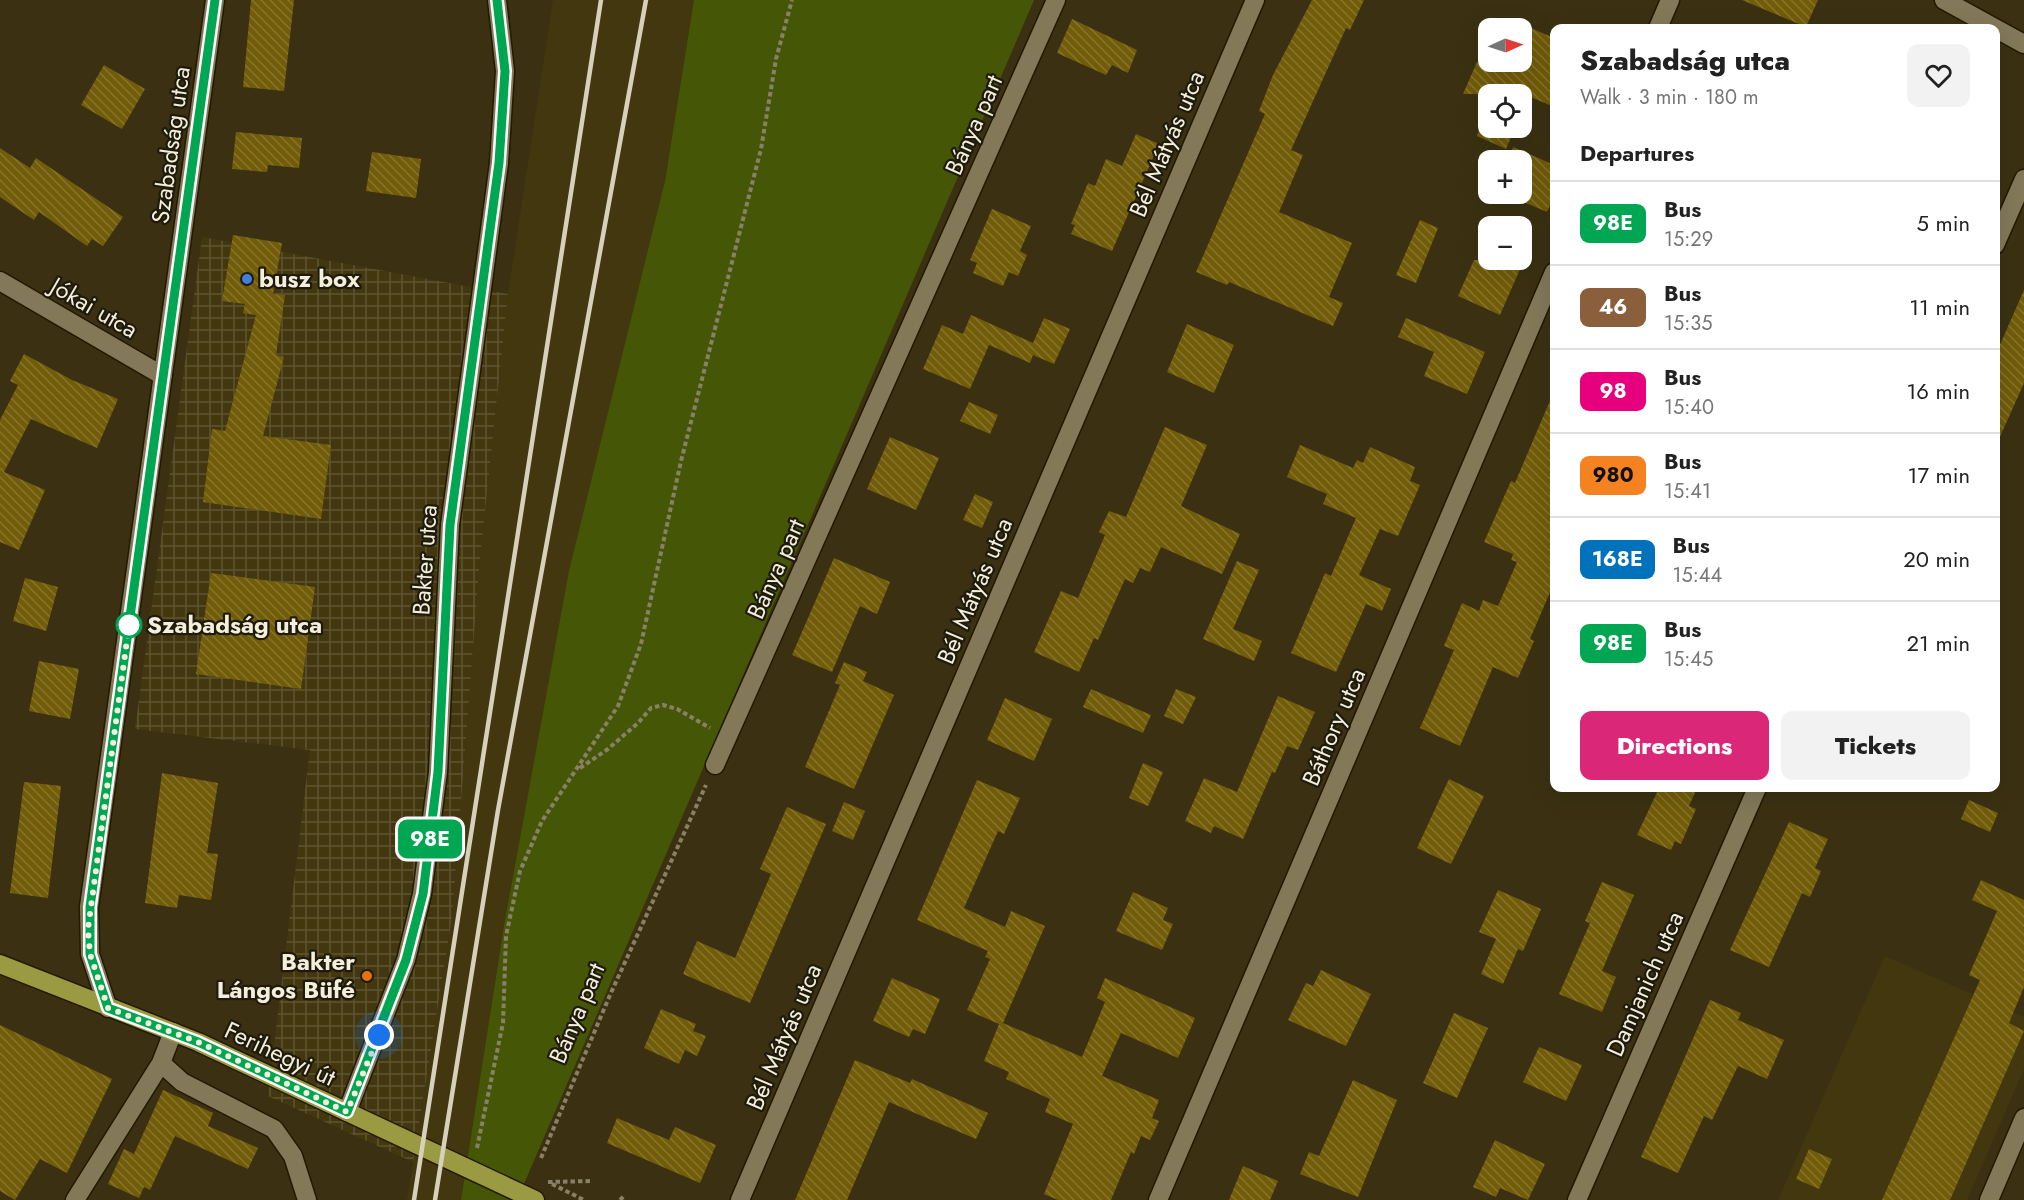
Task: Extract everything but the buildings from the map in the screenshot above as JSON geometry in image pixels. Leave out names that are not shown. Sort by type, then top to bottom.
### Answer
[{"type":"main road","name":"Ferihegyi út","points":[[2,970],[173,1032],[535,1200]]},
{"type":"street","name":"Szabadság utca","points":[[108,1008],[90,954],[90,907],[215,0]]},
{"type":"street","name":"Bakter utca","points":[[347,1112],[406,960],[423,894],[438,772],[450,525],[499,163],[505,71],[497,0]]},
{"type":"street","name":"Bánya part","points":[[715,765],[1056,0]]},
{"type":"street","name":"Bél Mátyás utca","points":[[740,1200],[1255,0]]},
{"type":"street","points":[[1660,24],[1670,0]]},
{"type":"street","points":[[1944,0],[1988,24]]},
{"type":"street","points":[[2000,31],[2024,44]]},
{"type":"street","points":[[2000,234],[2024,179]]},
{"type":"street","name":"Jókai utca","points":[[0,281],[163,376]]},
{"type":"street","name":"Báthory utca","points":[[1158,1200],[1550,281]]},
{"type":"street","name":"Damjanich utca","points":[[1577,1200],[1755,792]]},
{"type":"street","points":[[75,1200],[161,1063],[173,1032]]},
{"type":"street","points":[[161,1063],[182,1082],[274,1129],[293,1156],[307,1200]]},
{"type":"street","points":[[1989,1200],[2024,1118]]},
{"type":"path","points":[[477,1148],[503,1023],[506,936],[520,871],[542,822],[618,706],[641,644],[681,461],[761,149],[776,59],[792,0]]},
{"type":"path","points":[[579,768],[608,748],[638,723],[651,708],[663,705],[699,720],[725,743]]},
{"type":"path","name":"Bánya part","points":[[541,1158],[610,995],[715,765]]},
{"type":"path","points":[[547,1182],[593,1181]]},
{"type":"path","points":[[620,1200],[626,1195]]},
{"type":"shaded area","points":[[553,0],[694,0],[665,181],[504,926],[461,1200],[407,1200],[452,917],[480,558],[508,294]]},
{"type":"shaded area","points":[[202,237],[508,294],[480,558],[452,917],[413,1162],[268,1096],[310,750],[135,729]]},
{"type":"shaded area","points":[[1885,956],[2024,1017],[2024,1069],[1967,1200],[1778,1200]]},
{"type":"green space","points":[[694,0],[1034,0],[517,1200],[461,1200],[504,926],[569,571],[665,181]]},
{"type":"railway","points":[[414,1200],[601,0]]},
{"type":"railway","points":[[435,1200],[498,810],[646,0]]},
{"type":"bus line","name":"98E","points":[[215,0],[90,907],[88,929],[90,954],[108,1008],[198,1042],[347,1112],[386,1017],[406,960],[423,894],[438,772],[450,525],[499,163],[505,71],[497,0]]},
{"type":"place","name":"busz box","points":[[247,279]]},
{"type":"place","name":"Szabadság utca","points":[[129,625]]},
{"type":"place","name":"Bakter Lángos Büfé","points":[[367,976]]},
{"type":"route","points":[[129,625],[88,929],[90,954],[108,1008],[198,1042],[347,1112],[379,1035]]}]
